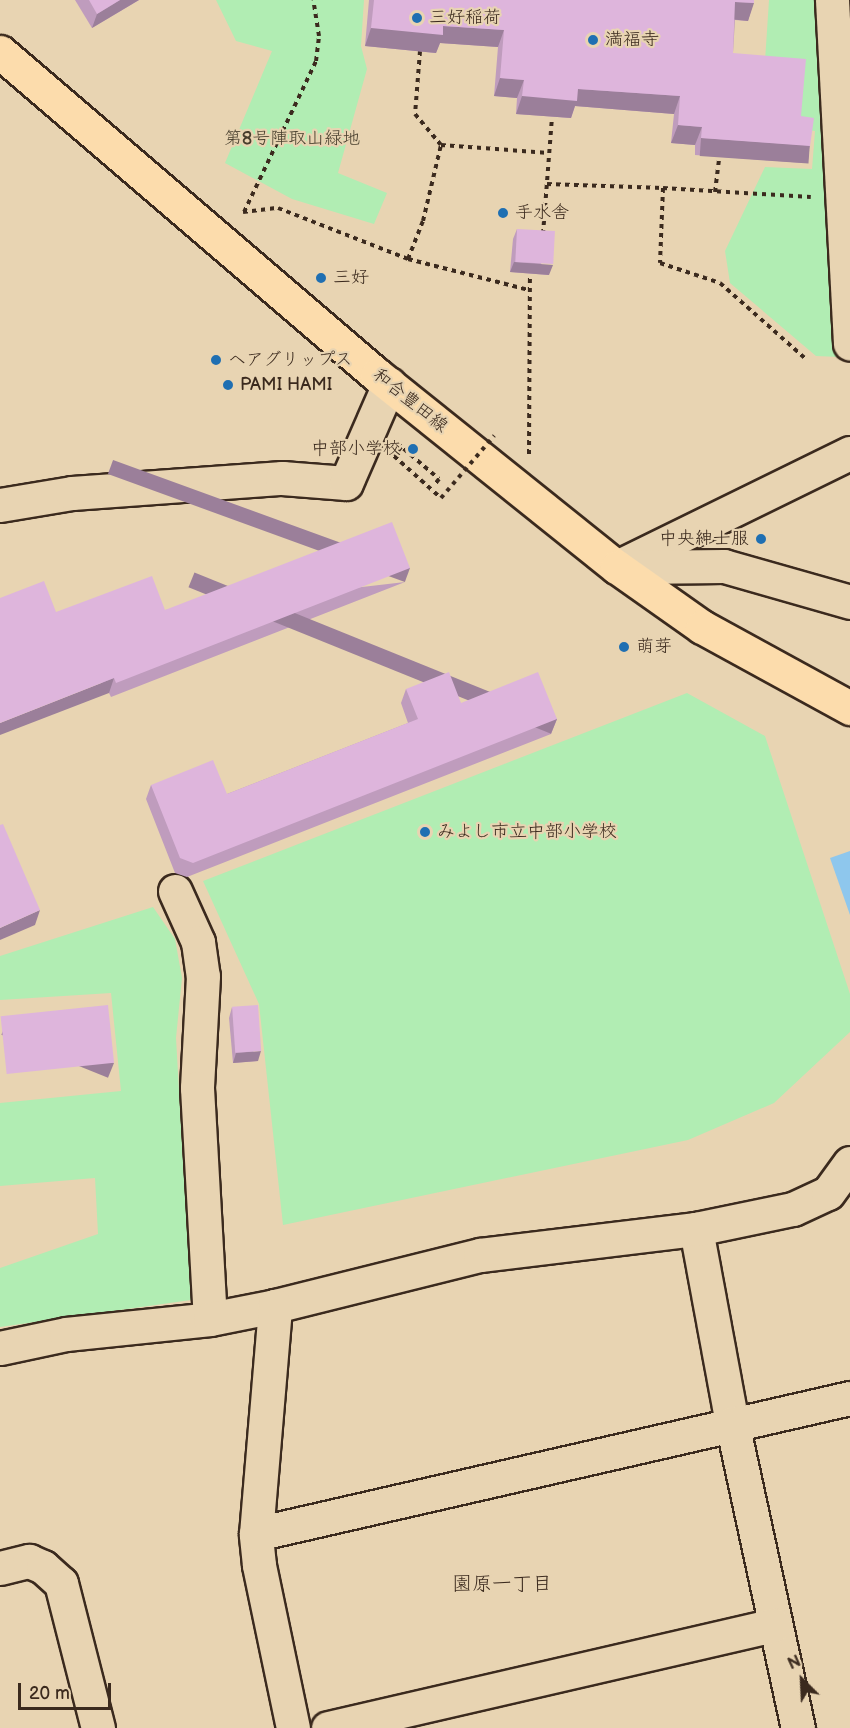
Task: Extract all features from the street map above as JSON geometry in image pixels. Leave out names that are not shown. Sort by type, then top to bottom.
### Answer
[{"type":"main road","name":"和合豊田線","points":[[0,52],[389,384],[617,567],[702,627],[850,708]]},
{"type":"street","points":[[832,0],[846,147],[845,199],[850,344]]},
{"type":"street","points":[[0,505],[72,493],[282,478],[346,483],[389,384]]},
{"type":"street","points":[[617,567],[850,453]]},
{"type":"street","points":[[617,567],[724,566],[850,602]]},
{"type":"street","points":[[175,891],[198,942],[203,976],[196,1088],[210,1319]]},
{"type":"street","points":[[0,1348],[66,1334],[210,1319],[274,1306],[480,1255],[696,1229],[794,1209],[828,1193],[850,1164]]},
{"type":"street","points":[[696,1229],[732,1423],[798,1728]]},
{"type":"street","points":[[274,1306],[256,1534],[259,1565],[293,1728]]},
{"type":"street","points":[[256,1534],[732,1423],[850,1398]]},
{"type":"street","points":[[0,1568],[29,1561],[43,1567],[62,1583],[98,1728]]},
{"type":"street","points":[[328,1728],[774,1625]]},
{"type":"path","points":[[313,0],[319,36],[316,61],[243,212],[278,208],[408,260],[530,290]]},
{"type":"path","points":[[420,51],[415,114],[441,145],[549,153]]},
{"type":"path","points":[[542,240],[552,117]]},
{"type":"path","points":[[408,260],[423,221],[441,145]]},
{"type":"path","points":[[715,192],[719,157]]},
{"type":"path","points":[[547,184],[663,188],[845,199]]},
{"type":"path","points":[[663,188],[660,263],[720,283],[806,359]]},
{"type":"path","points":[[528,455],[530,274]]},
{"type":"path","points":[[394,456],[441,498],[494,436]]},
{"type":"path","points":[[401,447],[439,479],[435,484]]},
{"type":"green space","name":"第8号陣取山緑地","points":[[216,0],[364,0],[361,46],[367,69],[338,173],[387,193],[374,224],[292,199],[225,163],[272,51],[236,41]]},
{"type":"green space","points":[[769,0],[821,0],[840,357],[816,356],[730,283],[725,251],[765,167],[812,169],[815,131],[800,129],[765,61]]},
{"type":"green space","points":[[687,693],[765,736],[850,994],[850,1032],[774,1103],[688,1140],[283,1225],[259,1004],[203,881]]},
{"type":"green space","points":[[153,907],[175,939],[182,978],[176,1038],[191,1300],[0,1327],[0,1268],[98,1234],[95,1178],[0,1186],[0,1103],[121,1091],[111,993],[0,1000],[0,956]]},
{"type":"water","points":[[850,851],[850,915],[830,858]]},
{"type":"building","points":[[89,0],[120,0],[97,14]]},
{"type":"building","points":[[374,0],[754,0],[754,3],[735,2],[733,53],[806,59],[801,116],[814,118],[810,146],[701,138],[702,127],[678,125],[680,96],[578,89],[577,101],[522,96],[524,80],[500,78],[504,30],[443,26],[443,35],[371,28]]},
{"type":"building","points":[[517,229],[555,231],[553,264],[515,262]]},
{"type":"building","points":[[392,522],[410,568],[116,683],[114,678],[0,723],[0,598],[44,581],[56,612],[152,576],[165,610]]},
{"type":"building","points":[[449,672],[461,703],[538,672],[557,719],[193,863],[180,858],[151,785],[213,760],[227,794],[418,719],[406,689]]},
{"type":"building","points":[[3,824],[40,910],[0,928],[0,825]]},
{"type":"building","points":[[108,1005],[114,1063],[7,1074],[1,1016]]},
{"type":"building","points":[[258,1005],[261,1051],[235,1053],[232,1007]]},
{"type":"place","name":"三好稲荷","points":[[417,18]]},
{"type":"place","name":"満福寺","points":[[593,40]]},
{"type":"place","name":"手水舎","points":[[503,213]]},
{"type":"place","name":"三好","points":[[321,278]]},
{"type":"place","name":"ヘアグリップス","points":[[216,360]]},
{"type":"place","name":"PAMI HAMI","points":[[228,385]]},
{"type":"place","name":"中部小学校","points":[[413,449]]},
{"type":"place","name":"中央紳士服","points":[[761,539]]},
{"type":"place","name":"萌芽","points":[[624,647]]},
{"type":"place","name":"みよし市立中部小学校","points":[[425,832]]},
{"type":"district","name":"園原一丁目","points":[[502,1584]]}]
